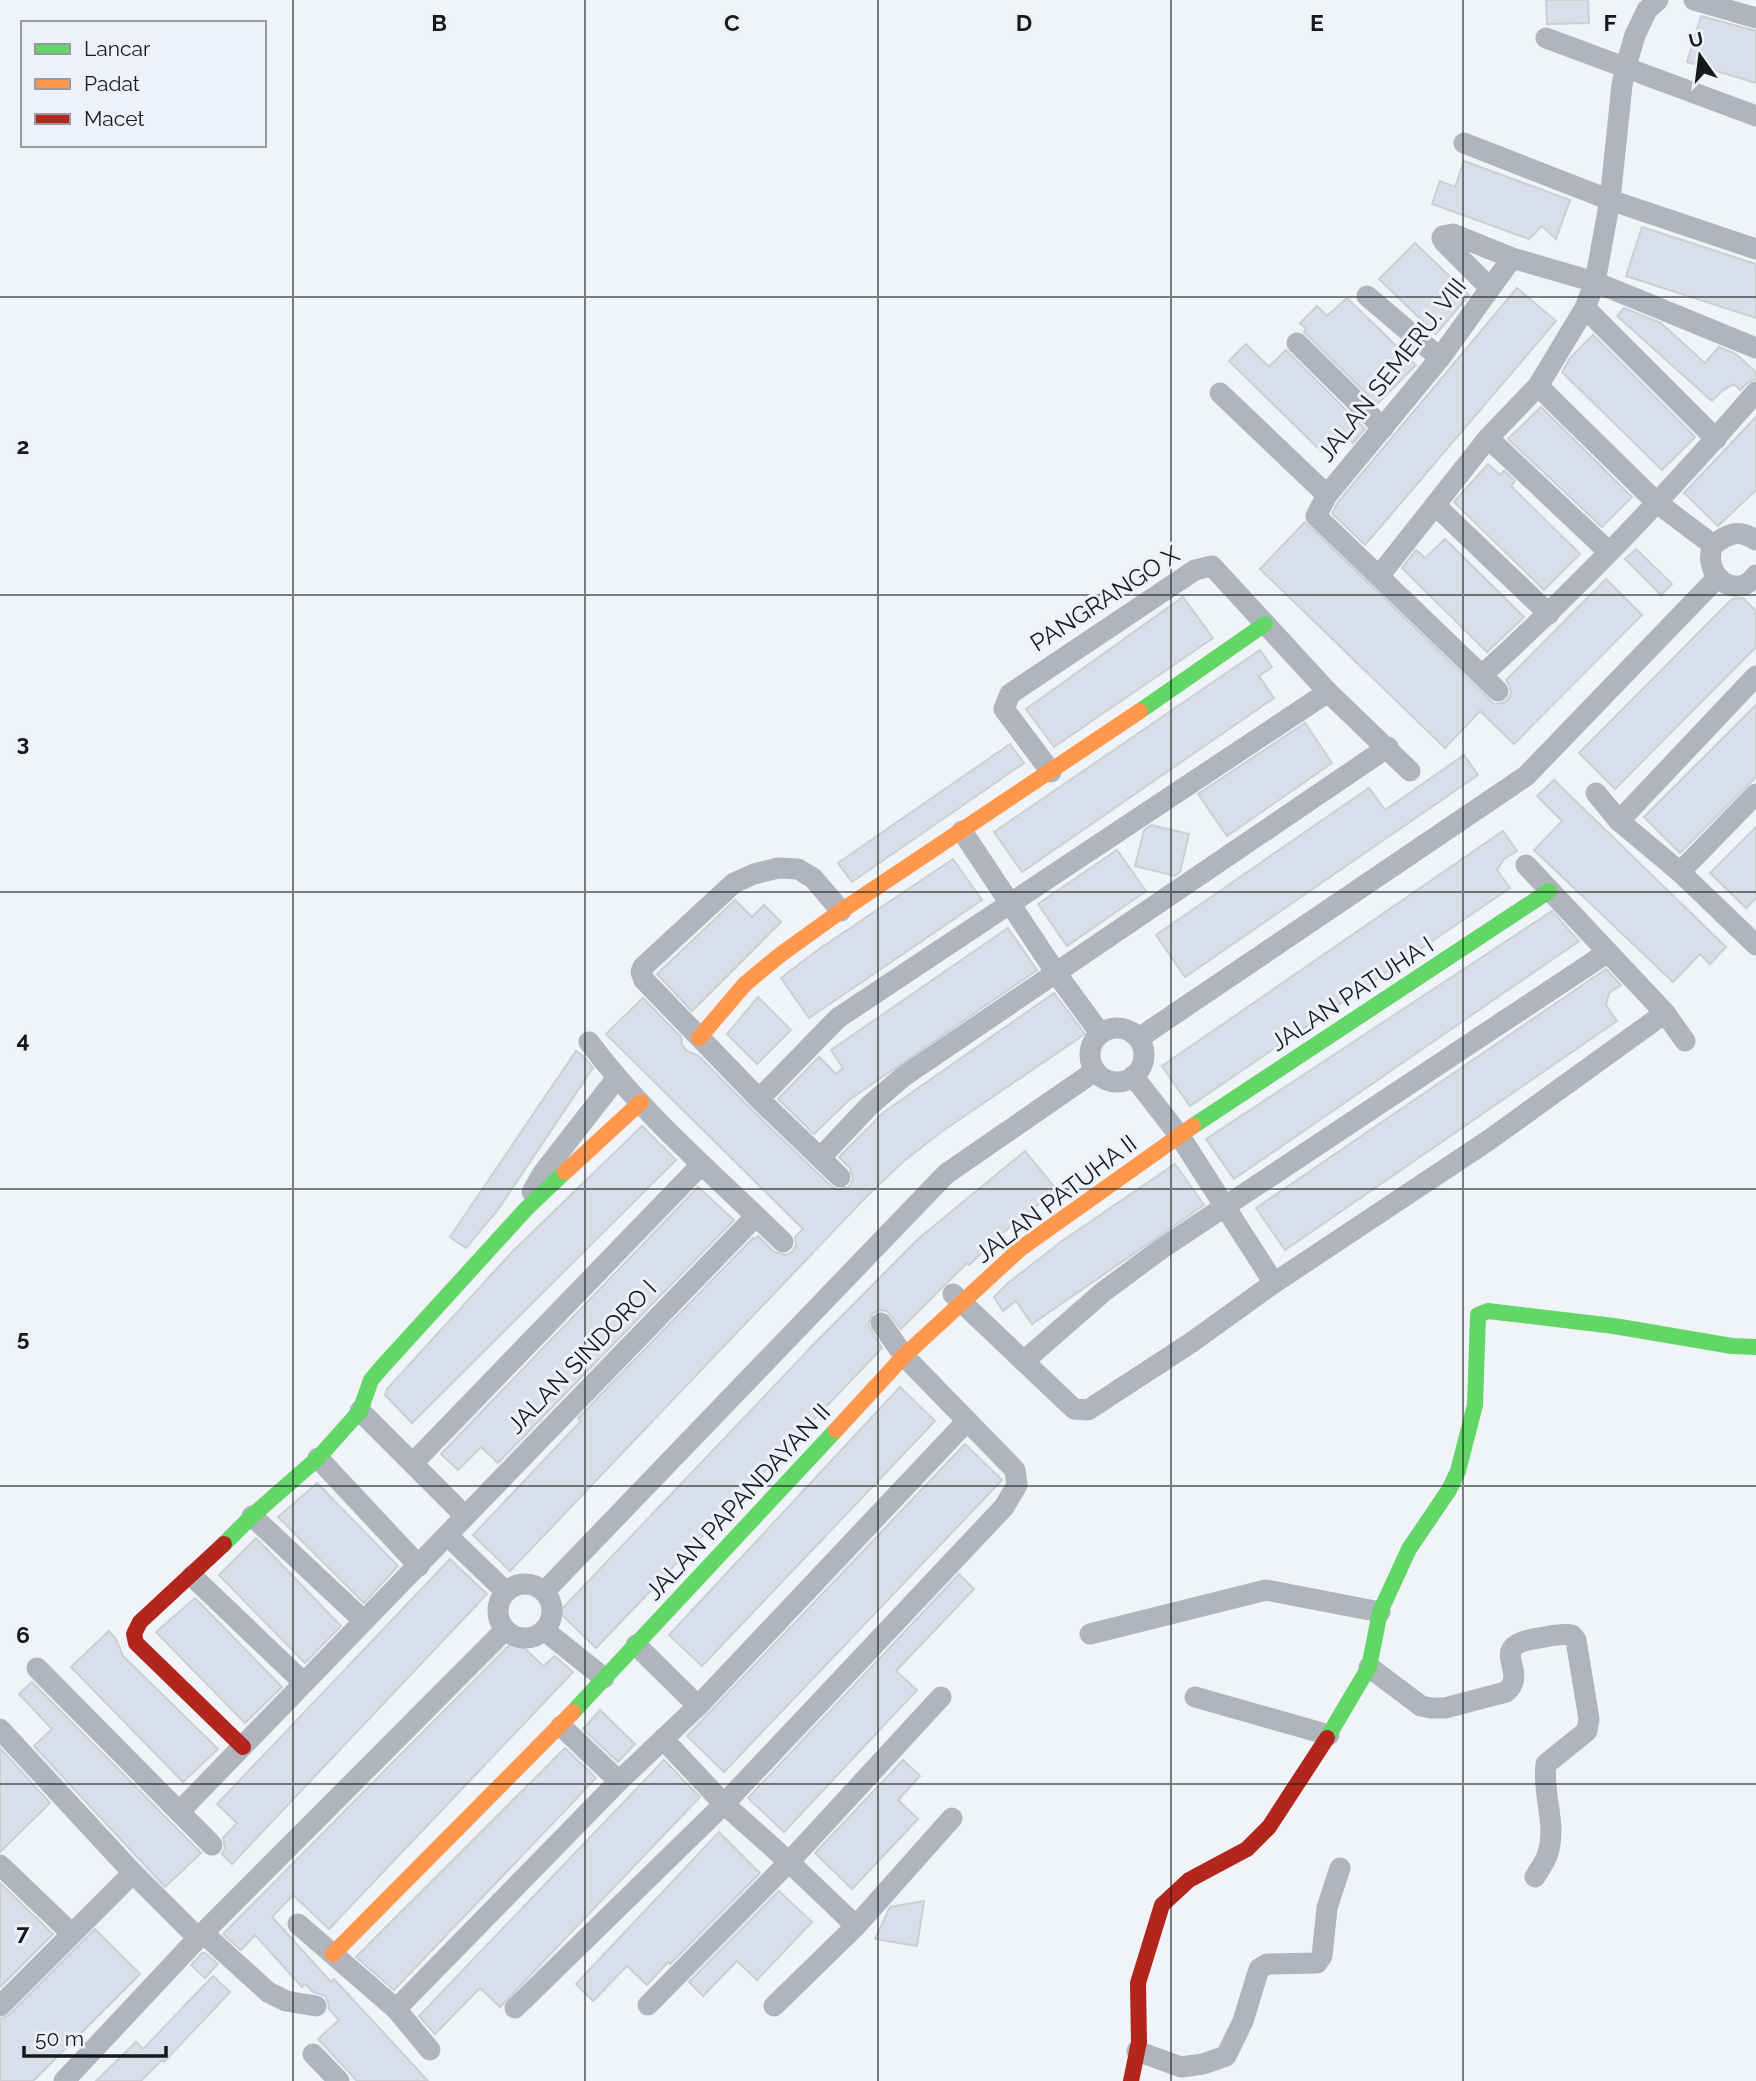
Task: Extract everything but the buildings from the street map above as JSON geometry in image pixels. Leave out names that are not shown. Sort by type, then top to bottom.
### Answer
[{"type":"street","points":[[1498,691],[1379,576],[1488,438],[1538,386],[1585,308],[1595,282],[1611,200],[1626,66],[1635,35],[1647,10],[1658,0]]},
{"type":"street","points":[[1694,0],[1756,18]]},
{"type":"street","points":[[1546,38],[1756,116]]},
{"type":"street","points":[[1464,143],[1611,200],[1756,249]]},
{"type":"street","points":[[1490,288],[1445,243],[1443,236],[1453,234],[1512,258],[1595,282],[1756,348]]},
{"type":"street","name":"JALAN SEMERU. VIII","points":[[1379,576],[1316,516],[1327,495],[1440,358],[1512,258]]},
{"type":"street","points":[[1367,296],[1440,358]]},
{"type":"street","points":[[1585,308],[1716,439]]},
{"type":"street","points":[[1297,343],[1383,428]]},
{"type":"street","points":[[1538,386],[1656,502],[1713,545]]},
{"type":"street","points":[[1482,676],[1549,614],[1609,552],[1716,439],[1756,392]]},
{"type":"street","points":[[1220,393],[1327,495]]},
{"type":"street","points":[[1488,438],[1609,552]]},
{"type":"street","points":[[1435,505],[1549,614]]},
{"type":"street","points":[[1754,581],[1744,585],[1729,585],[1717,578],[1710,566],[1713,545],[1729,532],[1743,533],[1756,540]]},
{"type":"street","name":"PANGRANGO X","points":[[1051,772],[1004,709],[1010,694],[1204,566],[1219,570],[1328,692],[1410,771]]},
{"type":"street","points":[[1139,1038],[1526,776],[1717,578]]},
{"type":"street","points":[[699,1038],[745,984],[780,955],[1265,624]]},
{"type":"street","points":[[1619,821],[1756,676]]},
{"type":"street","points":[[759,1099],[838,1018],[1328,692]]},
{"type":"street","points":[[821,1157],[869,1107],[904,1076],[1388,747]]},
{"type":"street","points":[[1596,793],[1619,821],[1751,931]]},
{"type":"street","points":[[1679,872],[1756,794]]},
{"type":"street","points":[[962,831],[1056,973],[1100,1033]]},
{"type":"street","points":[[1526,865],[1665,1013],[1685,1041]]},
{"type":"street","points":[[840,1177],[699,1038],[644,980],[641,972],[643,967],[734,883],[754,874],[778,869],[798,869],[813,878],[841,911]]},
{"type":"street","name":"JALAN PATUHA I","points":[[1179,1135],[1549,891]]},
{"type":"street","points":[[1024,1361],[1103,1292],[1161,1249],[1608,952]]},
{"type":"street","points":[[958,1297],[1074,1409],[1088,1410],[1489,1140],[1665,1013]]},
{"type":"street","points":[[1114,1028],[1128,1030],[1139,1038],[1144,1051],[1142,1065],[1133,1076],[1120,1082],[1106,1080],[1095,1071],[1090,1058],[1092,1044],[1100,1033],[1114,1028]]},
{"type":"street","points":[[589,1042],[616,1079],[701,1165],[783,1242]]},
{"type":"street","points":[[544,1592],[946,1174],[1095,1071]]},
{"type":"street","points":[[1133,1076],[1179,1135],[1274,1283]]},
{"type":"street","points":[[526,1209],[533,1188],[543,1173],[616,1079]]},
{"type":"street","points":[[243,1747],[136,1643],[134,1633],[141,1622],[252,1516],[318,1458],[360,1411],[371,1380],[526,1209],[641,1102]]},
{"type":"street","name":"JALAN PATUHA II","points":[[904,1356],[958,1297],[1179,1135]]},
{"type":"street","points":[[413,1463],[701,1165]]},
{"type":"street","name":"JALAN SINDORO I","points":[[179,1812],[756,1216]]},
{"type":"street","points":[[1131,2081],[1138,2051],[1138,1983],[1163,1905],[1189,1880],[1247,1849],[1269,1827],[1329,1735],[1369,1667],[1380,1612],[1409,1549],[1449,1490],[1458,1471],[1475,1405],[1478,1315],[1482,1312],[1614,1326],[1732,1346],[1756,1347]]},
{"type":"street","points":[[515,2008],[724,1804],[1004,1507],[1017,1485],[1015,1470],[904,1356],[881,1323]]},
{"type":"street","name":"JALAN PAPANDAYAN II","points":[[333,1954],[561,1726],[904,1356]]},
{"type":"street","points":[[360,1411],[465,1516]]},
{"type":"street","points":[[396,2009],[620,1781],[698,1706],[967,1421]]},
{"type":"street","points":[[318,1458],[419,1566]]},
{"type":"street","points":[[252,1516],[364,1621]]},
{"type":"street","points":[[448,1536],[506,1592]]},
{"type":"street","points":[[192,1576],[304,1683]]},
{"type":"street","points":[[532,1584],[544,1592],[552,1604],[552,1618],[544,1630],[532,1637],[518,1637],[505,1630],[499,1618],[499,1604],[506,1592],[518,1585],[532,1584]]},
{"type":"street","points":[[1090,1634],[1266,1590],[1380,1612]]},
{"type":"street","points":[[64,2081],[200,1936],[505,1630]]},
{"type":"street","points":[[544,1630],[604,1678]]},
{"type":"street","points":[[1369,1667],[1421,1706],[1445,1708],[1506,1692],[1513,1687],[1510,1656],[1512,1648],[1520,1641],[1564,1634],[1572,1635],[1576,1640],[1589,1719],[1587,1731],[1546,1764],[1546,1802],[1552,1832],[1548,1854],[1535,1877]]},
{"type":"street","points":[[636,1645],[698,1706]]},
{"type":"street","points":[[37,1668],[212,1845]]},
{"type":"street","points":[[648,2005],[789,1862],[941,1697]]},
{"type":"street","points":[[1195,1697],[1329,1735]]},
{"type":"street","points":[[561,1726],[620,1781]]},
{"type":"street","points":[[0,1729],[133,1873],[200,1936],[278,1998],[316,2006]]},
{"type":"street","points":[[663,1738],[724,1804],[856,1926]]},
{"type":"street","points":[[774,2006],[856,1926],[952,1818]]},
{"type":"street","points":[[1138,2051],[1181,2067],[1203,2064],[1226,2056],[1243,2021],[1259,1969],[1267,1964],[1317,1963],[1322,1956],[1327,1908],[1340,1868]]},
{"type":"street","points":[[0,2006],[133,1873]]},
{"type":"street","points":[[3,1874],[71,1933]]},
{"type":"street","points":[[298,1924],[396,2009],[430,2050]]},
{"type":"street","points":[[313,2054],[339,2081]]},
{"type":"traffic: fast","points":[[1140,711],[1265,624]]},
{"type":"traffic: fast","points":[[1193,1126],[1549,891]]},
{"type":"traffic: fast","points":[[224,1544],[318,1458],[360,1411],[371,1380],[383,1366],[526,1209],[565,1172]]},
{"type":"traffic: fast","points":[[1327,1738],[1369,1667],[1380,1612],[1409,1549],[1449,1490],[1458,1471],[1475,1405],[1478,1315],[1488,1311],[1614,1326],[1732,1346],[1756,1347]]},
{"type":"traffic: fast","points":[[573,1712],[836,1430]]},
{"type":"traffic: slow","points":[[699,1038],[745,984],[780,955],[841,911],[1140,711]]},
{"type":"traffic: slow","points":[[565,1172],[641,1102]]},
{"type":"traffic: slow","points":[[836,1430],[904,1356],[1020,1249],[1193,1126]]},
{"type":"traffic: slow","points":[[333,1954],[573,1712]]},
{"type":"traffic: jam","points":[[224,1544],[140,1622],[134,1634],[136,1643],[243,1747]]},
{"type":"traffic: jam","points":[[1131,2081],[1139,2042],[1138,1983],[1162,1905],[1189,1880],[1247,1849],[1269,1827],[1327,1738]]}]
